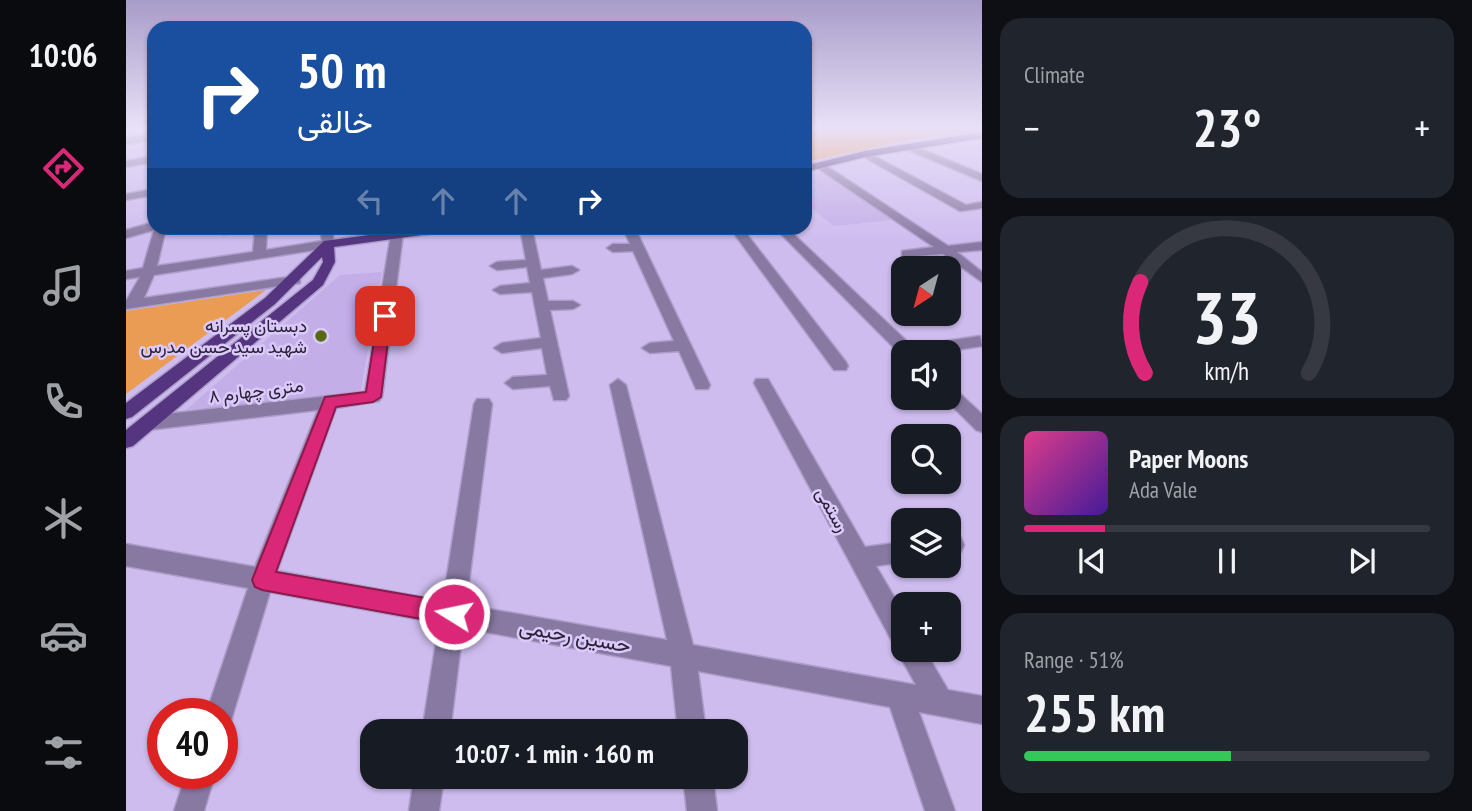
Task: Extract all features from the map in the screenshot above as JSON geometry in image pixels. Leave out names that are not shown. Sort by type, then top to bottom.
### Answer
[{"type":"main road","points":[[812,168],[819,166]]},
{"type":"main road","points":[[327,236],[362,235]]},
{"type":"main road","points":[[126,412],[295,280],[327,236]]},
{"type":"main road","points":[[126,441],[318,282],[329,261],[327,236]]},
{"type":"street","points":[[819,166],[920,231],[982,278]]},
{"type":"street","points":[[886,166],[964,209],[982,205]]},
{"type":"street","points":[[952,166],[982,178]]},
{"type":"street","points":[[962,170],[982,166]]},
{"type":"street","points":[[126,197],[147,193]]},
{"type":"street","points":[[126,233],[147,228]]},
{"type":"street","points":[[130,305],[149,271],[158,235]]},
{"type":"street","points":[[259,255],[260,235]]},
{"type":"street","name":"۸ متری چهارم","points":[[148,423],[373,397],[397,235]]},
{"type":"street","points":[[513,383],[558,388],[527,235]]},
{"type":"street","points":[[632,235],[702,385]]},
{"type":"street","points":[[741,235],[840,366]]},
{"type":"street","points":[[789,235],[897,340]]},
{"type":"street","points":[[126,275],[259,255],[327,236]]},
{"type":"street","points":[[906,254],[982,246]]},
{"type":"street","points":[[613,248],[638,247]]},
{"type":"street","points":[[202,263],[205,248]]},
{"type":"street","points":[[497,266],[536,275]]},
{"type":"street","points":[[500,290],[536,275],[572,270]]},
{"type":"street","points":[[130,305],[295,280]]},
{"type":"street","points":[[542,306],[573,305]]},
{"type":"street","points":[[961,344],[980,341]]},
{"type":"street","points":[[502,348],[549,342]]},
{"type":"street","points":[[650,348],[684,346]]},
{"type":"street","name":"رستمی","points":[[762,383],[891,615]]},
{"type":"street","points":[[618,385],[683,656],[690,719]]},
{"type":"street","points":[[225,698],[262,580],[330,401]]},
{"type":"street","points":[[438,719],[483,404]]},
{"type":"street","points":[[961,405],[982,425]]},
{"type":"street","points":[[859,558],[891,554]]},
{"type":"street","name":"حسین رحیمی","points":[[126,555],[982,710]]},
{"type":"street","points":[[917,662],[940,702]]},
{"type":"street","points":[[899,695],[940,811]]},
{"type":"street","points":[[189,811],[196,789]]},
{"type":"street","points":[[424,811],[427,789]]},
{"type":"street","points":[[699,789],[702,811]]},
{"type":"shaded area","points":[[822,172],[894,220],[834,226],[812,209],[812,174]]},
{"type":"shaded area","name":"دبستان پسرانه شهید سید حسن مدرس","points":[[382,272],[360,394],[186,410],[340,275]]},
{"type":"shaded area","points":[[266,290],[126,394],[126,311]]},
{"type":"place","name":"دبستان پسرانه شهید سید حسن مدرس","points":[[321,336]]},
{"type":"route","points":[[385,316],[373,397],[330,401],[262,580],[454,614]]}]
